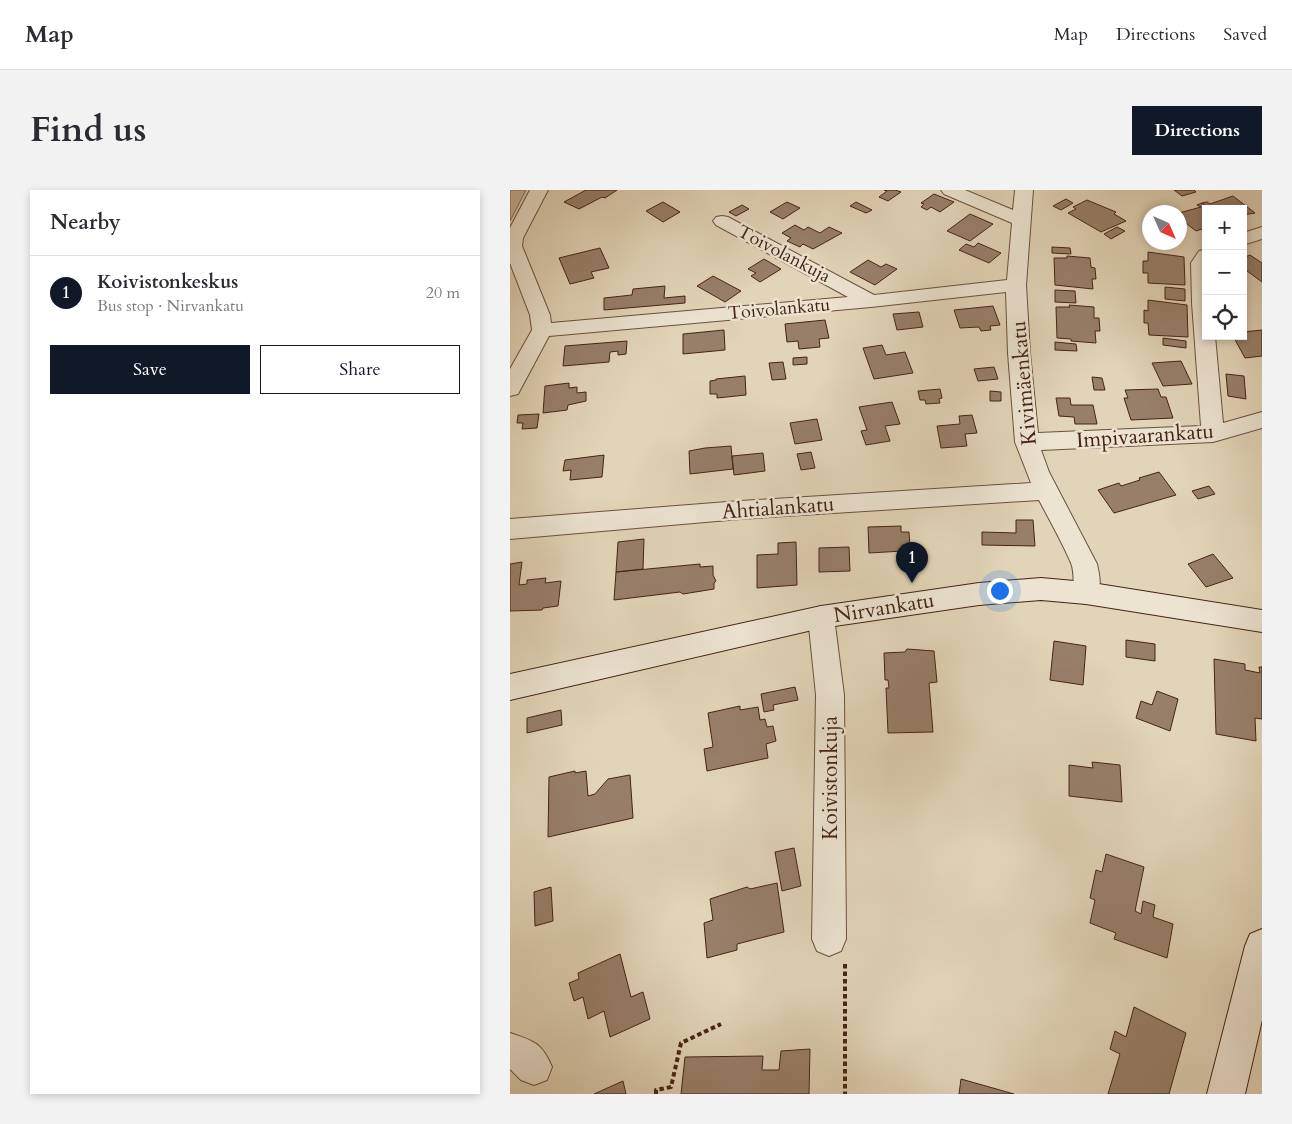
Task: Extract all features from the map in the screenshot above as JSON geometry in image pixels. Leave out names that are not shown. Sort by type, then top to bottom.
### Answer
[{"type":"street","points":[[510,389],[542,330],[540,315],[513,246],[514,238],[539,190]]},
{"type":"street","points":[[950,190],[1021,220]]},
{"type":"street","name":"Kivimäenkatu","points":[[1024,190],[1016,285],[1019,353],[1028,442],[1031,457],[1084,564],[1087,577],[1086,593]]},
{"type":"street","name":"Toivolankuja","points":[[722,221],[871,302]]},
{"type":"street","points":[[1247,238],[1262,233]]},
{"type":"street","points":[[1202,261],[1202,303],[1214,434]]},
{"type":"street","name":"Toivolankatu","points":[[542,330],[871,302],[1016,285]]},
{"type":"street","name":"Impivaarankatu","points":[[1028,442],[1214,434],[1262,420]]},
{"type":"street","name":"Ahtialankatu","points":[[510,529],[740,510],[1047,490]]},
{"type":"street","name":"Nirvankatu","points":[[510,687],[821,617],[979,594],[1041,589],[1086,593],[1262,621]]},
{"type":"street","name":"Koivistonkuja","points":[[821,617],[830,695],[829,939]]},
{"type":"street","points":[[1226,1094],[1262,946]]},
{"type":"path","points":[[829,939],[841,945],[845,957],[845,1094]]},
{"type":"path","points":[[656,1094],[656,1090],[671,1087],[681,1043],[721,1024]]},
{"type":"shaded area","points":[[510,190],[526,190],[510,221]]},
{"type":"building","points":[[586,190],[617,190],[605,198],[602,197],[579,209],[564,202]]},
{"type":"building","points":[[884,190],[901,192],[888,201],[879,197],[887,191]]},
{"type":"building","points":[[1174,190],[1194,190],[1196,192],[1182,196]]},
{"type":"building","points":[[934,194],[954,202],[940,212],[931,207],[927,210],[921,207],[924,204],[921,203]]},
{"type":"building","points":[[1233,196],[1245,205],[1204,205],[1202,203],[1207,202],[1210,204]]},
{"type":"building","points":[[1066,199],[1073,203],[1061,210],[1053,206]]},
{"type":"building","points":[[1087,200],[1116,212],[1114,214],[1126,221],[1101,232],[1068,213],[1076,209],[1073,207]]},
{"type":"building","points":[[663,202],[680,212],[663,222],[646,211]]},
{"type":"building","points":[[787,202],[800,208],[783,219],[770,212]]},
{"type":"building","points":[[856,202],[872,210],[866,213],[850,206]]},
{"type":"building","points":[[1202,203],[1204,205],[1202,205],[1202,229],[1196,231],[1187,224],[1187,211],[1201,207],[1197,205]]},
{"type":"building","points":[[742,205],[749,209],[736,216],[729,212]]},
{"type":"building","points":[[1247,207],[1255,213],[1247,214]]},
{"type":"building","points":[[970,214],[993,224],[970,241],[947,231]]},
{"type":"building","points":[[795,225],[804,230],[808,227],[820,233],[829,227],[842,233],[813,249],[803,244],[800,247],[787,241],[791,238],[782,233]]},
{"type":"building","points":[[1117,227],[1125,231],[1111,239],[1104,234]]},
{"type":"building","points":[[978,243],[1001,253],[989,263],[959,250],[966,244],[974,247]]},
{"type":"building","points":[[1052,247],[1070,248],[1071,254],[1052,253]]},
{"type":"building","points":[[600,248],[609,268],[591,272],[594,278],[570,284],[559,258]]},
{"type":"building","points":[[1148,252],[1184,257],[1185,285],[1148,283],[1148,273],[1143,273],[1143,261],[1148,261]]},
{"type":"building","points":[[1250,255],[1262,263],[1262,282],[1247,271],[1247,256]]},
{"type":"building","points":[[1067,256],[1090,258],[1091,267],[1095,268],[1096,279],[1092,279],[1093,289],[1055,285],[1054,258],[1067,258]]},
{"type":"building","points":[[764,259],[781,269],[760,282],[751,276],[756,273],[748,269]]},
{"type":"building","points":[[868,260],[881,267],[886,264],[897,269],[875,285],[850,272]]},
{"type":"building","points":[[713,276],[741,291],[725,302],[697,286]]},
{"type":"building","points":[[665,286],[664,298],[685,296],[685,303],[604,310],[604,298],[632,295],[633,289]]},
{"type":"building","points":[[1165,287],[1185,289],[1185,301],[1165,299]]},
{"type":"building","points":[[1055,290],[1075,291],[1076,303],[1055,302]]},
{"type":"building","points":[[1148,300],[1187,305],[1188,337],[1149,335],[1148,323],[1144,323],[1144,310],[1148,311]]},
{"type":"building","points":[[1069,305],[1094,307],[1094,318],[1099,318],[1100,331],[1095,331],[1096,343],[1057,338],[1056,307],[1070,307]]},
{"type":"building","points":[[993,306],[1000,325],[990,326],[991,330],[981,331],[979,327],[960,328],[954,310]]},
{"type":"building","points":[[919,312],[923,327],[897,330],[893,314]]},
{"type":"building","points":[[825,320],[829,338],[819,339],[820,347],[799,349],[798,341],[787,342],[785,324]]},
{"type":"building","points":[[724,330],[725,350],[683,354],[683,334]]},
{"type":"building","points":[[1262,330],[1262,356],[1245,358],[1235,340],[1247,340],[1247,332]]},
{"type":"building","points":[[1163,338],[1186,341],[1186,348],[1163,345]]},
{"type":"building","points":[[627,341],[626,354],[618,355],[618,351],[610,352],[609,362],[563,366],[565,346]]},
{"type":"building","points":[[1055,342],[1076,344],[1077,351],[1055,350]]},
{"type":"building","points":[[882,345],[886,355],[905,352],[913,373],[874,379],[863,348]]},
{"type":"building","points":[[807,357],[807,364],[793,365],[793,358]]},
{"type":"building","points":[[1181,361],[1192,384],[1163,386],[1152,363]]},
{"type":"building","points":[[783,362],[786,379],[772,380],[769,363]]},
{"type":"building","points":[[994,367],[998,379],[978,381],[974,369]]},
{"type":"building","points":[[1226,374],[1244,376],[1246,399],[1228,396]]},
{"type":"building","points":[[745,376],[746,395],[717,398],[717,394],[710,394],[710,381]]},
{"type":"building","points":[[1092,377],[1102,378],[1105,390],[1094,390]]},
{"type":"building","points":[[569,383],[569,388],[577,387],[577,393],[586,392],[586,401],[568,405],[567,410],[543,413],[545,386]]},
{"type":"building","points":[[940,389],[942,398],[939,399],[940,403],[926,404],[925,400],[920,400],[918,391]]},
{"type":"building","points":[[1158,389],[1161,397],[1166,397],[1173,418],[1131,420],[1124,398],[1128,398],[1125,390]]},
{"type":"building","points":[[990,391],[1001,392],[1001,401],[990,401]]},
{"type":"building","points":[[1056,398],[1070,398],[1071,405],[1093,405],[1097,424],[1075,424],[1074,417],[1059,416]]},
{"type":"building","points":[[892,402],[900,424],[885,426],[890,441],[866,445],[861,431],[867,430],[859,407]]},
{"type":"building","points":[[539,414],[537,428],[522,429],[523,423],[517,423],[518,415]]},
{"type":"building","points":[[972,415],[977,433],[965,434],[967,446],[941,448],[937,426],[960,424],[959,416]]},
{"type":"building","points":[[817,419],[822,440],[795,444],[790,423]]},
{"type":"building","points":[[731,446],[733,469],[690,474],[689,451]]},
{"type":"building","points":[[811,452],[815,468],[801,470],[797,454]]},
{"type":"building","points":[[763,453],[765,471],[734,475],[732,456]]},
{"type":"building","points":[[604,455],[602,477],[570,480],[571,470],[563,471],[565,460]]},
{"type":"building","points":[[1159,472],[1176,495],[1114,513],[1098,490],[1119,483],[1121,486]]},
{"type":"building","points":[[1209,486],[1215,494],[1198,499],[1192,491]]},
{"type":"building","points":[[1016,520],[1033,520],[1035,546],[982,545],[982,532],[1016,533]]},
{"type":"building","points":[[901,526],[901,532],[909,532],[910,545],[902,545],[903,551],[869,553],[868,527]]},
{"type":"building","points":[[644,539],[643,569],[616,572],[618,542]]},
{"type":"building","points":[[796,542],[797,585],[757,588],[757,555],[778,554],[778,543]]},
{"type":"building","points":[[849,547],[850,571],[819,572],[819,548]]},
{"type":"building","points":[[1213,554],[1233,578],[1206,587],[1188,564]]},
{"type":"building","points":[[522,562],[519,585],[527,584],[527,580],[546,578],[545,583],[561,581],[558,606],[543,608],[542,610],[510,611],[510,564]]},
{"type":"building","points":[[700,564],[700,567],[713,566],[713,575],[716,581],[714,589],[683,594],[680,592],[614,600],[616,572]]},
{"type":"building","points":[[1126,640],[1155,644],[1155,661],[1126,657]]},
{"type":"building","points":[[1054,641],[1086,646],[1083,685],[1050,680]]},
{"type":"building","points":[[907,649],[934,651],[937,682],[929,683],[933,732],[888,733],[886,688],[889,688],[888,680],[885,680],[884,653],[905,652]]},
{"type":"building","points":[[1214,659],[1245,664],[1245,670],[1260,673],[1259,667],[1262,667],[1262,719],[1255,718],[1256,741],[1216,734]]},
{"type":"building","points":[[795,687],[798,700],[773,705],[774,710],[764,712],[761,694]]},
{"type":"building","points":[[1157,691],[1178,699],[1170,731],[1136,718],[1141,701],[1152,705]]},
{"type":"building","points":[[740,706],[740,710],[758,707],[760,720],[765,719],[767,727],[773,726],[776,741],[766,744],[768,758],[707,771],[704,749],[713,747],[708,713]]},
{"type":"building","points":[[561,710],[562,725],[527,733],[527,718]]},
{"type":"building","points":[[1092,762],[1120,765],[1122,802],[1069,796],[1069,765],[1093,768]]},
{"type":"building","points":[[575,771],[575,773],[586,771],[588,796],[595,794],[608,779],[630,775],[633,818],[548,837],[549,777]]},
{"type":"building","points":[[794,848],[801,886],[782,891],[775,852]]},
{"type":"building","points":[[1106,854],[1144,867],[1135,911],[1141,914],[1143,901],[1155,905],[1153,917],[1173,924],[1167,958],[1114,939],[1116,933],[1090,923],[1095,900],[1090,898],[1096,870],[1102,872]]},
{"type":"building","points":[[777,883],[784,932],[737,944],[737,950],[707,958],[704,923],[713,920],[710,899],[747,887],[750,889]]},
{"type":"building","points":[[551,887],[553,921],[535,926],[534,892]]},
{"type":"building","points":[[620,954],[631,997],[643,992],[650,1019],[610,1037],[604,1011],[588,1019],[583,997],[574,1001],[569,983],[579,979],[578,973]]},
{"type":"building","points":[[1134,1007],[1186,1033],[1169,1094],[1108,1094],[1120,1054],[1110,1049],[1115,1031],[1126,1037]]},
{"type":"building","points":[[810,1049],[809,1094],[681,1094],[685,1057],[763,1056],[762,1070],[779,1070],[781,1051]]},
{"type":"building","points":[[961,1079],[1014,1094],[959,1094]]},
{"type":"building","points":[[623,1081],[626,1094],[594,1094]]},
{"type":"place","name":"Koivistonkeskus","points":[[912,583]]}]
